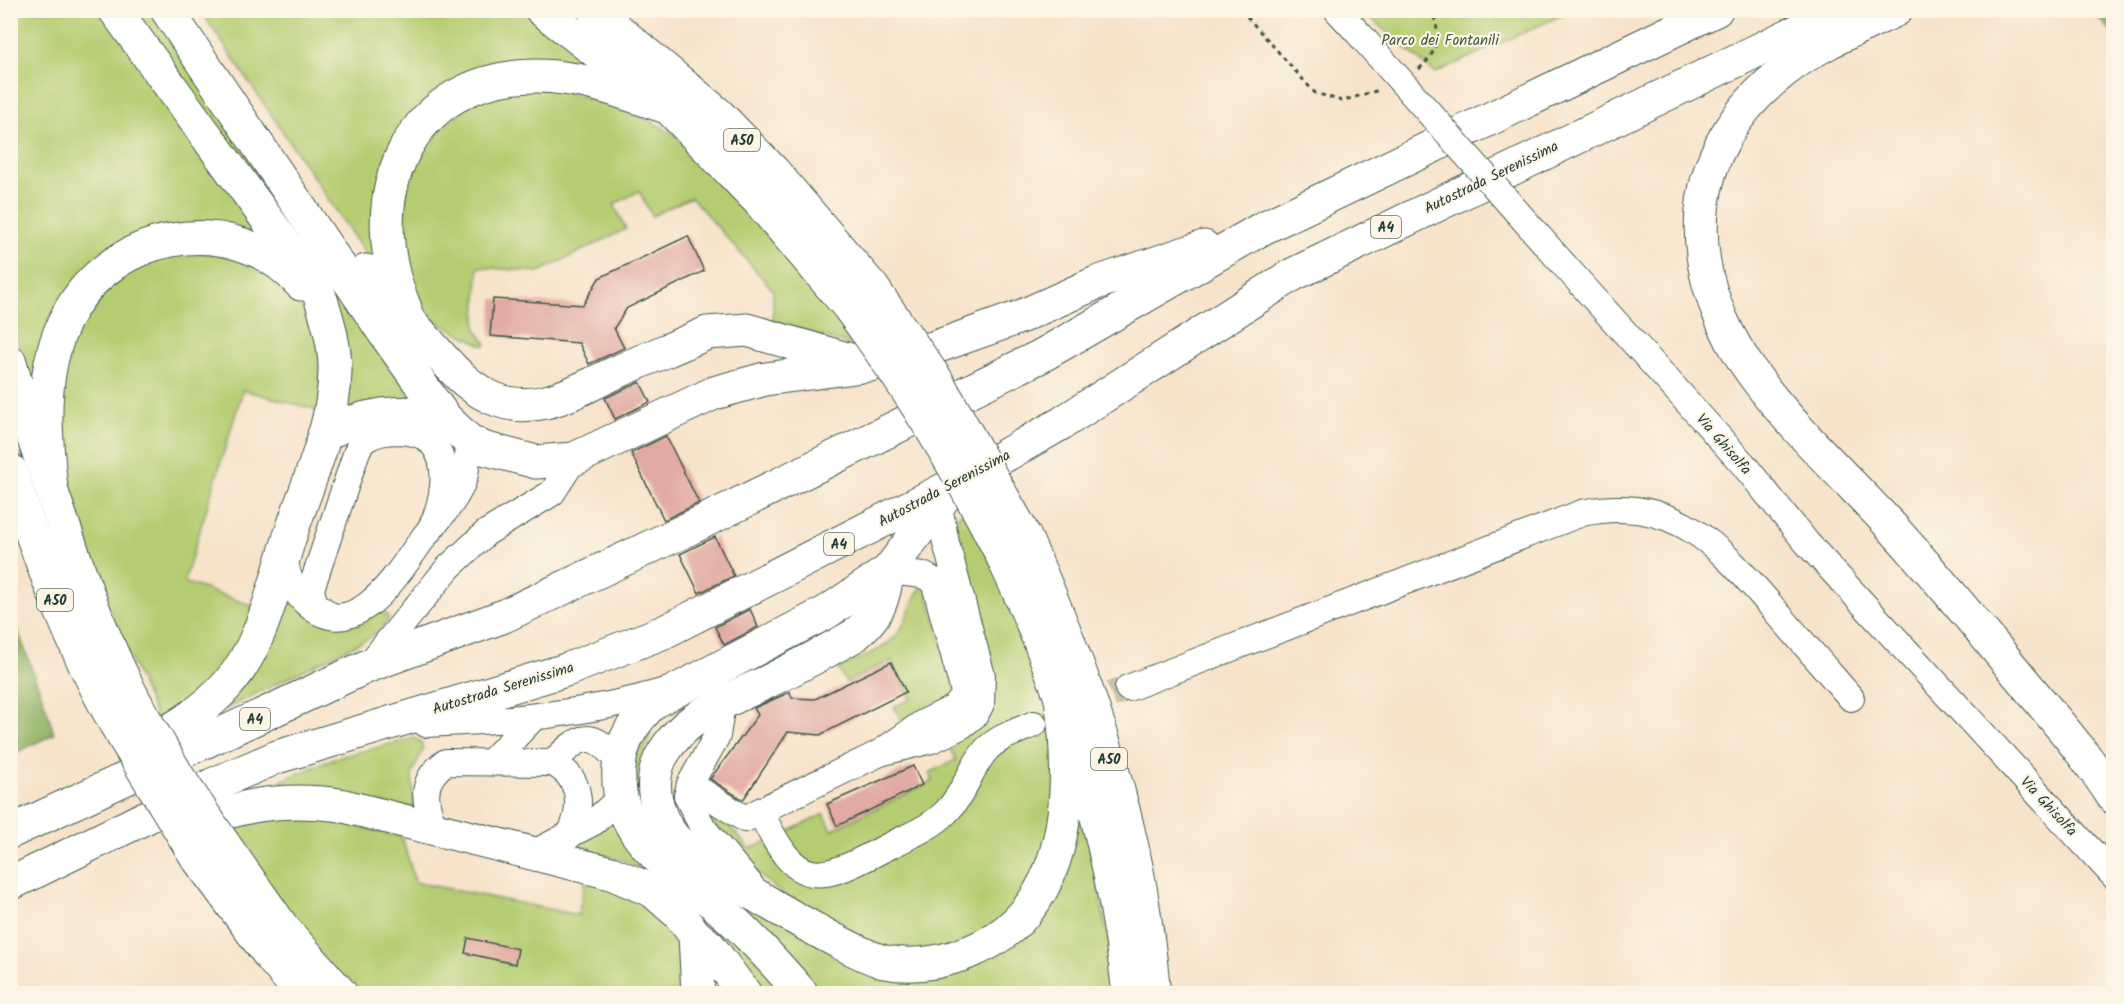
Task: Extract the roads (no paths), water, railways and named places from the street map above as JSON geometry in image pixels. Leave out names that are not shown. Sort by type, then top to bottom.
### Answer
[{"type":"highway","points":[[10,823],[175,728],[211,701],[234,676],[252,646],[324,435],[336,370],[326,313],[317,288],[115,10]]},
{"type":"highway","points":[[167,10],[385,334],[456,429]]},
{"type":"highway","points":[[189,10],[384,296],[410,321],[458,375],[490,398],[522,405],[553,401],[616,372],[719,330],[747,330],[870,365]]},
{"type":"highway","points":[[542,10],[669,108],[758,200],[860,297]]},
{"type":"highway","name":"A50","points":[[594,10],[718,114],[774,172],[860,297],[937,381],[1012,543],[1070,642],[1110,762],[1138,877],[1154,993]]},
{"type":"highway","name":"A4","points":[[10,832],[368,666],[504,616],[912,420],[1060,346],[1263,228],[1716,10]]},
{"type":"highway","name":"Autostrada Serenissima","points":[[22,878],[212,785],[277,757],[566,670],[664,632],[946,495],[1292,274],[1840,10]]},
{"type":"highway","points":[[1896,10],[1819,49],[1785,70],[1757,94],[1737,117],[1707,178],[1700,212],[1700,247],[1705,275],[1729,336],[1768,393],[1965,610],[2095,768],[2114,798]]},
{"type":"highway","points":[[410,321],[395,283],[386,227],[387,207],[394,168],[403,149],[435,112],[476,87],[495,81],[536,76],[586,81],[669,108]]},
{"type":"highway","points":[[324,435],[337,427],[385,414],[413,412],[456,429],[483,448],[536,462],[574,459],[714,393],[765,379],[870,365],[977,333],[1020,317],[1096,283],[1263,228]]},
{"type":"highway","points":[[51,487],[45,417],[48,375],[57,340],[72,308],[83,292],[118,261],[158,241],[175,237],[209,236],[226,239],[245,244],[278,263],[294,276],[326,313]]},
{"type":"highway","points":[[10,362],[20,400],[71,551],[116,666],[128,717]]},
{"type":"highway","name":"A50","points":[[10,470],[52,593],[93,684],[128,717],[210,850],[270,956],[302,993]]},
{"type":"highway","points":[[802,993],[762,948],[726,914],[650,852],[630,825],[620,798],[620,764],[625,742],[641,715],[676,688],[827,612],[888,571],[946,495]]},
{"type":"highway","points":[[1012,543],[1027,609],[1083,763],[1100,827],[1115,898],[1130,993]]},
{"type":"highway","points":[[888,571],[881,607],[872,620],[855,635],[701,714],[678,732],[661,758],[654,783],[658,810],[674,838],[685,848],[839,942],[884,962],[908,965],[946,959],[976,950],[995,939],[1028,909],[1041,890],[1059,844],[1068,793],[1069,767],[1061,698]]},
{"type":"highway","points":[[22,878],[240,807],[276,801],[340,805],[612,873],[653,891],[679,914],[695,935],[709,946],[745,993]]},
{"type":"highway","points":[[210,850],[341,993]]},
{"type":"highway","points":[[695,935],[698,993]]},
{"type":"street","name":"Via Ghisolfa","points":[[1337,10],[1743,464],[1807,543],[2114,876]]},
{"type":"street","points":[[285,549],[286,570],[294,589],[308,605],[338,616],[369,606],[386,588],[463,483],[456,429]]},
{"type":"street","points":[[328,614],[314,603],[311,589],[356,454],[366,439],[376,434],[403,432],[427,437],[434,444],[442,462],[442,498],[431,528]]},
{"type":"street","points":[[368,666],[447,567],[473,544],[552,493],[574,459]]},
{"type":"street","points":[[880,753],[932,740],[961,726],[975,715],[981,704],[982,676],[946,543],[946,495]]},
{"type":"street","points":[[1128,688],[1582,513],[1609,508],[1640,510],[1674,519],[1705,536],[1731,560],[1851,698]]},
{"type":"street","points":[[690,784],[745,819],[880,753],[923,723],[954,708],[962,699],[964,692],[933,580],[923,575],[888,571]]},
{"type":"street","points":[[386,588],[415,609]]},
{"type":"street","points":[[394,721],[426,724],[569,713],[676,688]]},
{"type":"street","points":[[722,703],[717,736],[690,784],[687,796],[695,816],[760,895]]},
{"type":"street","points":[[492,762],[534,717]]},
{"type":"street","points":[[426,724],[446,762]]},
{"type":"street","points":[[760,811],[782,852],[796,867],[811,874],[843,870],[940,818],[954,803],[986,750],[1002,738],[1034,724]]},
{"type":"street","points":[[552,764],[570,745],[585,738],[599,741],[620,764]]},
{"type":"street","points":[[435,829],[427,812],[425,795],[431,776],[446,762],[552,764],[567,773],[578,795],[579,816],[569,836]]},
{"type":"street","points":[[532,854],[594,822],[620,798]]},
{"type":"tunnel","points":[[1075,709],[1128,688]]},
{"type":"park label","name":"Parco dei Fontanili","points":[[1440,40]]}]
